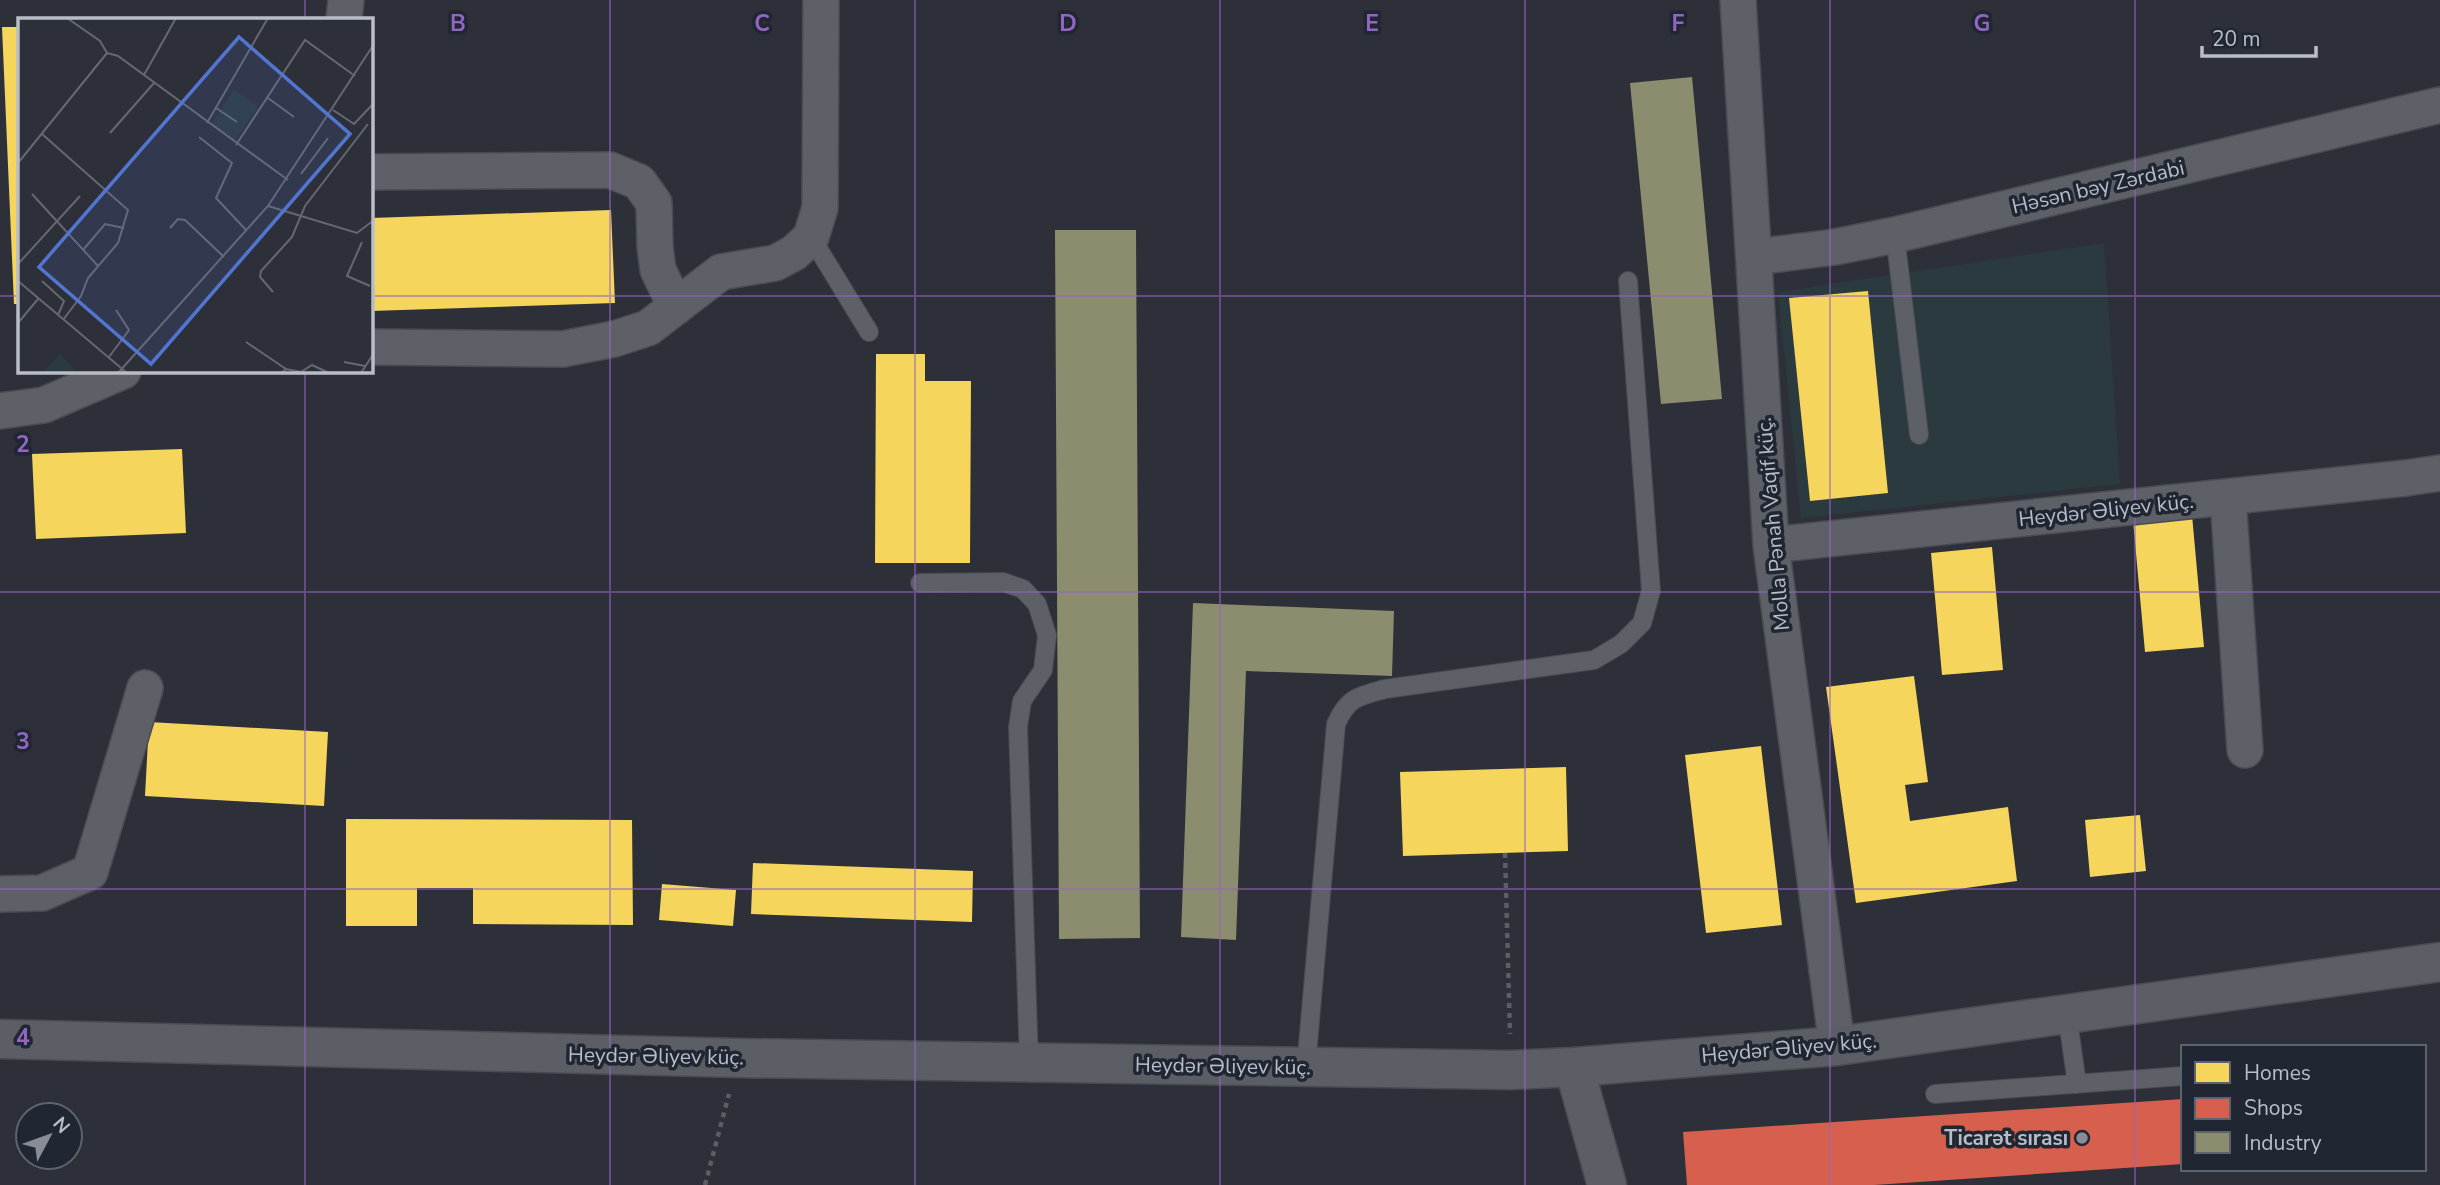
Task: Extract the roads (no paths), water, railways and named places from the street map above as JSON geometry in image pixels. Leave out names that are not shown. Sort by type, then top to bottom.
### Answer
[{"type":"main road","name":"Heydər Əliyev küç.","points":[[0,1039],[738,1058],[1511,1070],[1837,1046],[2440,962]]},
{"type":"main road","points":[[1574,1067],[1607,1185]]},
{"type":"street","points":[[344,18],[346,0]]},
{"type":"street","points":[[373,347],[563,349],[614,339],[648,328],[721,272],[775,262],[794,253],[811,237],[820,208],[821,0]]},
{"type":"street","name":"Molla Pənah Vaqif küç.","points":[[1738,0],[1771,545],[1837,1046]]},
{"type":"street","name":"Həsən bəy Zərdabi","points":[[1754,257],[1835,247],[1895,235],[2440,105]]},
{"type":"street","points":[[373,172],[610,170],[639,182],[654,203],[654,247],[659,270],[676,307]]},
{"type":"street","points":[[0,411],[44,405],[118,373]]},
{"type":"street","name":"Heydər Əliyev küç.","points":[[1771,545],[2440,473]]},
{"type":"street","points":[[2228,497],[2245,750]]},
{"type":"street","points":[[0,894],[42,893],[90,872],[145,688]]},
{"type":"lane","points":[[1895,235],[1919,435]]},
{"type":"lane","points":[[811,237],[869,332]]},
{"type":"lane","points":[[1306,1067],[1336,724],[1343,707],[1360,696],[1385,689],[1594,660],[1621,644],[1642,623],[1651,591],[1628,281]]},
{"type":"lane","points":[[920,583],[1003,582],[1023,589],[1037,604],[1046,635],[1043,670],[1022,701],[1018,727],[1029,1063]]},
{"type":"lane","points":[[2067,1014],[2077,1084]]},
{"type":"lane","points":[[1935,1094],[2181,1076]]},
{"type":"place","name":"Ticarət sırası","points":[[2082,1138]]}]
